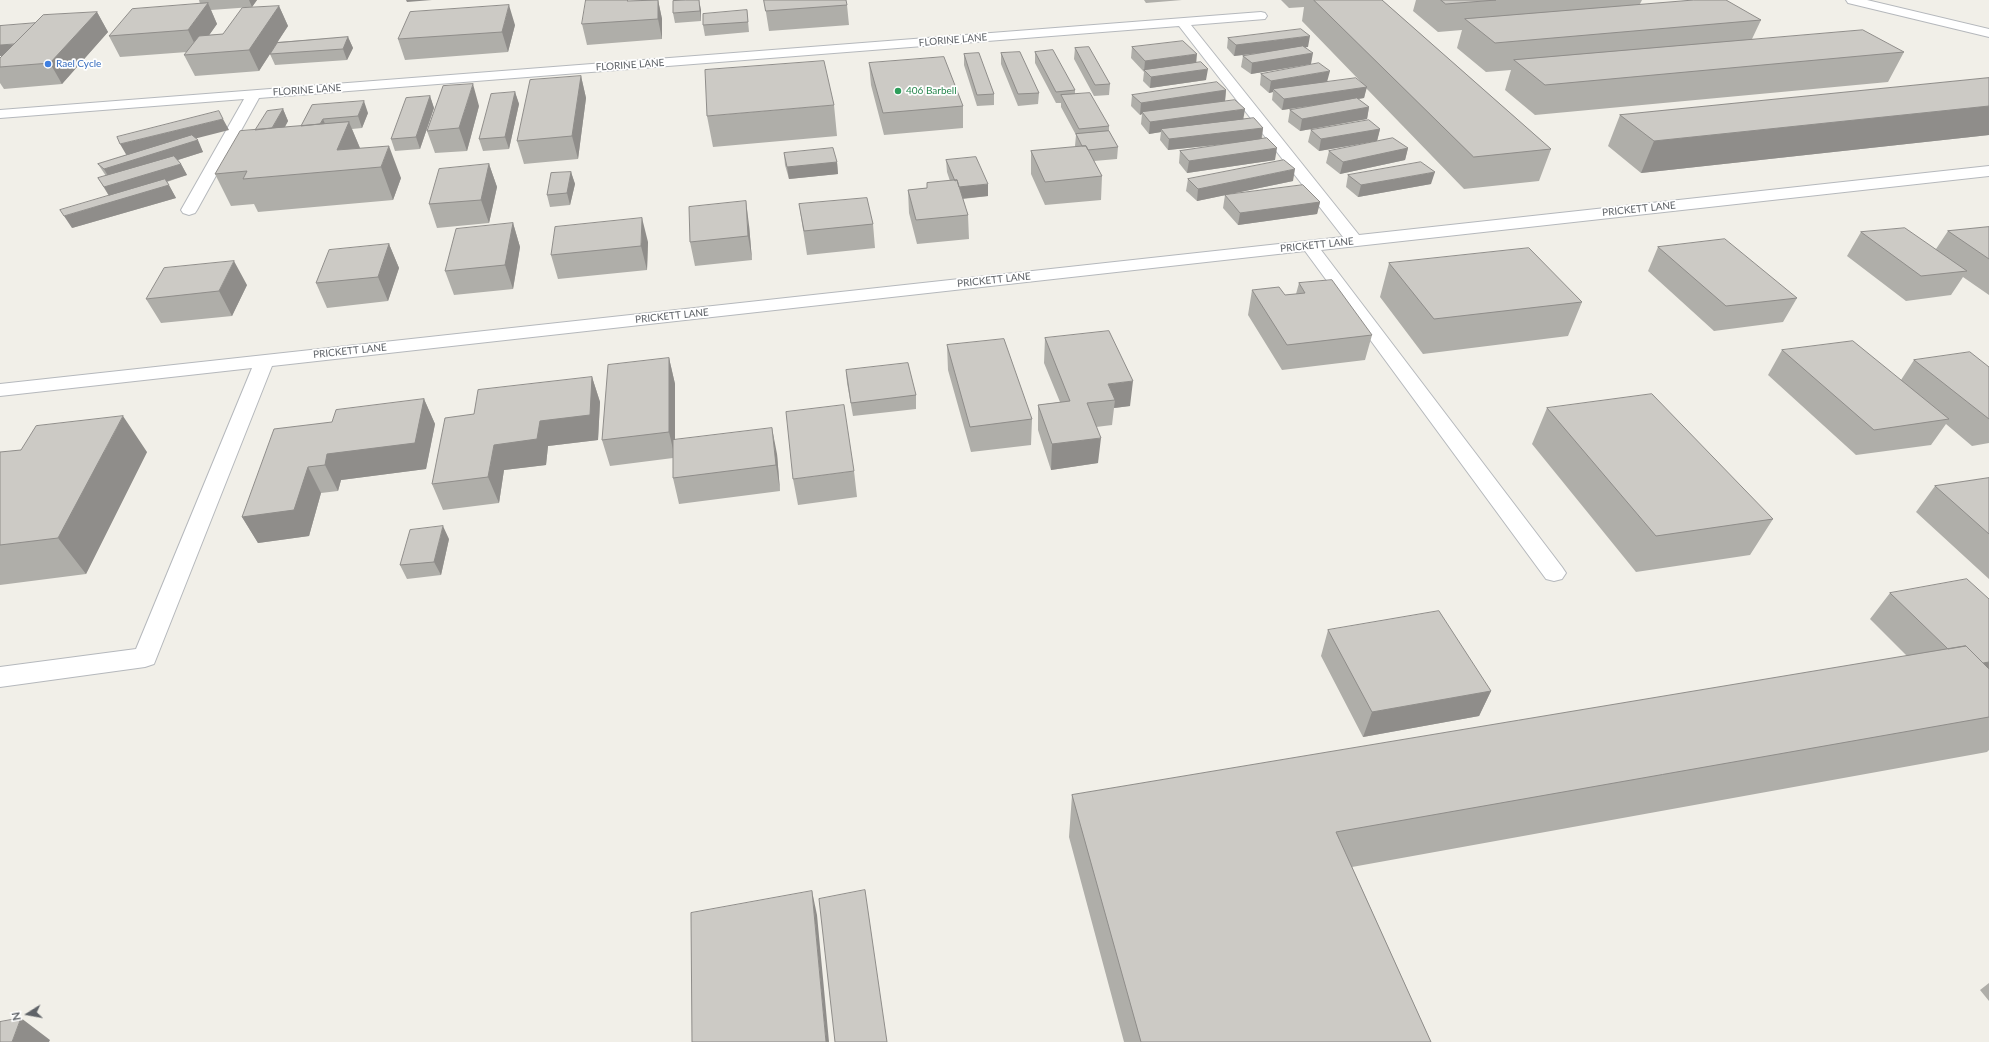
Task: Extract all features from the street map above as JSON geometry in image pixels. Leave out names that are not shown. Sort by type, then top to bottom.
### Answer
[{"type":"street","points":[[1852,0],[1989,33]]},
{"type":"street","name":"FLORINE LANE","points":[[0,114],[1261,16],[1251,5]]},
{"type":"street","points":[[1182,22],[1355,241]]},
{"type":"street","points":[[189,210],[254,94]]},
{"type":"street","name":"PRICKETT LANE","points":[[0,390],[1989,171]]},
{"type":"street","points":[[1310,246],[1554,573]]},
{"type":"street","points":[[0,677],[145,657],[265,360]]},
{"type":"building","points":[[586,0],[658,0],[658,19],[582,24]]},
{"type":"building","points":[[699,0],[700,11],[673,13],[673,1]]},
{"type":"building","points":[[764,0],[846,0],[847,5],[766,11]]},
{"type":"building","points":[[1314,0],[1382,0],[1551,149],[1474,157]]},
{"type":"building","points":[[1441,0],[1496,0],[1446,4]]},
{"type":"building","points":[[1694,0],[1726,0],[1761,20],[1495,43],[1465,19]]},
{"type":"building","points":[[208,3],[188,30],[109,36],[132,9]]},
{"type":"building","points":[[509,5],[502,32],[398,39],[410,12]]},
{"type":"building","points":[[279,6],[249,50],[184,55],[199,36],[223,34],[242,8]]},
{"type":"building","points":[[747,10],[748,22],[703,25],[703,14]]},
{"type":"building","points":[[97,12],[50,63],[0,67],[0,58],[43,15]]},
{"type":"building","points":[[35,23],[14,44],[0,45],[0,26]]},
{"type":"building","points":[[1301,29],[1310,36],[1236,45],[1228,38]]},
{"type":"building","points":[[1863,30],[1904,52],[1545,85],[1514,60]]},
{"type":"building","points":[[348,37],[343,49],[270,54],[277,43]]},
{"type":"building","points":[[1183,41],[1197,54],[1145,61],[1132,47]]},
{"type":"building","points":[[1303,46],[1313,53],[1252,63],[1243,56]]},
{"type":"building","points":[[1089,47],[1110,84],[1095,85],[1075,48]]},
{"type":"building","points":[[1053,50],[1075,90],[1056,92],[1035,52]]},
{"type":"building","points":[[1020,52],[1039,93],[1018,94],[1001,53]]},
{"type":"building","points":[[979,53],[994,94],[977,95],[964,54]]},
{"type":"building","points":[[944,57],[963,106],[883,113],[869,63]]},
{"type":"building","points":[[824,61],[834,105],[707,116],[705,70]]},
{"type":"building","points":[[1201,62],[1208,69],[1151,77],[1144,70]]},
{"type":"building","points":[[1319,63],[1330,71],[1271,81],[1261,74]]},
{"type":"building","points":[[581,76],[572,136],[517,141],[530,80]]},
{"type":"building","points":[[1356,78],[1367,87],[1284,99],[1273,89]]},
{"type":"building","points":[[1989,78],[1989,106],[1654,141],[1620,115]]},
{"type":"building","points":[[1217,82],[1226,90],[1141,103],[1132,95]]},
{"type":"building","points":[[473,84],[459,128],[427,131],[443,86]]},
{"type":"building","points":[[515,92],[505,137],[479,139],[491,94]]},
{"type":"building","points":[[1090,93],[1109,126],[1079,129],[1061,95]]},
{"type":"building","points":[[430,96],[416,137],[391,139],[406,98]]},
{"type":"building","points":[[1357,98],[1369,107],[1302,119],[1290,110]]},
{"type":"building","points":[[1235,100],[1245,109],[1150,122],[1142,112]]},
{"type":"building","points":[[364,101],[358,116],[323,119],[320,124],[301,126],[312,105]]},
{"type":"building","points":[[283,109],[272,128],[255,130],[267,111]]},
{"type":"building","points":[[219,111],[223,119],[120,144],[117,137]]},
{"type":"building","points":[[1254,118],[1263,128],[1169,139],[1161,129]]},
{"type":"building","points":[[1369,120],[1380,129],[1321,139],[1311,130]]},
{"type":"building","points":[[349,122],[337,150],[389,146],[381,167],[243,179],[247,171],[215,174],[240,131]]},
{"type":"building","points":[[1109,131],[1118,147],[1088,150],[1086,146],[1082,146],[1076,134]]},
{"type":"building","points":[[192,135],[198,140],[104,169],[98,164]]},
{"type":"building","points":[[1267,138],[1277,148],[1189,161],[1180,151]]},
{"type":"building","points":[[1393,138],[1408,148],[1343,162],[1329,151]]},
{"type":"building","points":[[1086,146],[1102,176],[1045,182],[1031,151]]},
{"type":"building","points":[[833,148],[837,162],[787,167],[784,153]]},
{"type":"building","points":[[174,156],[181,164],[104,187],[98,178]]},
{"type":"building","points":[[976,157],[988,184],[959,187],[957,180],[955,181],[946,160]]},
{"type":"building","points":[[1284,160],[1295,169],[1198,189],[1188,179]]},
{"type":"building","points":[[1421,162],[1435,172],[1361,185],[1348,175]]},
{"type":"building","points":[[489,164],[481,200],[429,204],[439,169]]},
{"type":"building","points":[[571,172],[567,193],[547,195],[551,173]]},
{"type":"building","points":[[165,179],[169,185],[64,216],[60,210]]},
{"type":"building","points":[[957,180],[968,215],[916,220],[908,190],[927,188],[927,183]]},
{"type":"building","points":[[1303,185],[1320,202],[1240,213],[1225,195]]},
{"type":"building","points":[[867,198],[873,224],[804,231],[799,204]]},
{"type":"building","points":[[746,201],[748,236],[690,242],[689,207]]},
{"type":"building","points":[[642,218],[641,246],[551,255],[555,227]]},
{"type":"building","points":[[513,223],[505,265],[445,271],[456,229]]},
{"type":"building","points":[[1989,227],[1989,259],[1948,231]]},
{"type":"building","points":[[1905,228],[1967,271],[1921,276],[1861,232]]},
{"type":"building","points":[[1725,239],[1797,298],[1726,306],[1658,247]]},
{"type":"building","points":[[389,244],[378,277],[316,283],[329,250]]},
{"type":"building","points":[[1529,248],[1582,302],[1434,319],[1389,263]]},
{"type":"building","points":[[234,261],[219,291],[146,299],[164,268]]},
{"type":"building","points":[[1332,280],[1372,335],[1287,345],[1252,290],[1279,287],[1285,295],[1305,293],[1299,283]]},
{"type":"building","points":[[1109,331],[1133,381],[1108,384],[1115,400],[1087,403],[1101,438],[1052,444],[1038,405],[1070,401],[1045,338]]},
{"type":"building","points":[[1004,339],[1032,419],[970,427],[947,345]]},
{"type":"building","points":[[1853,341],[1949,419],[1874,430],[1782,350]]},
{"type":"building","points":[[1970,352],[1989,367],[1989,419],[1914,360]]},
{"type":"building","points":[[669,358],[669,432],[602,440],[608,365]]},
{"type":"building","points":[[908,363],[916,395],[851,403],[846,370]]},
{"type":"building","points":[[592,377],[590,415],[540,421],[537,439],[494,445],[488,477],[432,484],[445,418],[474,414],[478,390]]},
{"type":"building","points":[[1652,394],[1773,519],[1656,536],[1547,408]]},
{"type":"building","points":[[424,399],[415,443],[327,454],[325,465],[308,467],[294,510],[242,517],[274,429],[332,422],[336,410]]},
{"type":"building","points":[[844,405],[854,471],[793,479],[786,412]]},
{"type":"building","points":[[123,416],[58,538],[0,545],[0,452],[21,450],[36,426]]},
{"type":"building","points":[[772,428],[776,465],[673,478],[673,440]]},
{"type":"building","points":[[1989,478],[1989,534],[1935,486]]},
{"type":"building","points":[[443,526],[434,562],[400,565],[410,530]]},
{"type":"building","points":[[1967,579],[1989,599],[1989,662],[1983,663],[1966,646],[1948,649],[1890,593]]},
{"type":"building","points":[[1439,611],[1491,691],[1372,712],[1328,630]]},
{"type":"building","points":[[1966,646],[1989,669],[1989,717],[1336,832],[1431,1042],[1141,1042],[1072,795]]},
{"type":"building","points":[[865,890],[887,1042],[835,1042],[819,899]]},
{"type":"building","points":[[812,891],[826,1042],[692,1042],[691,913]]},
{"type":"building","points":[[21,1018],[12,1042],[0,1042],[0,1022]]},
{"type":"place","name":"Rael Cycle","points":[[48,64]]},
{"type":"place","name":"406 Barbell","points":[[898,91]]}]
